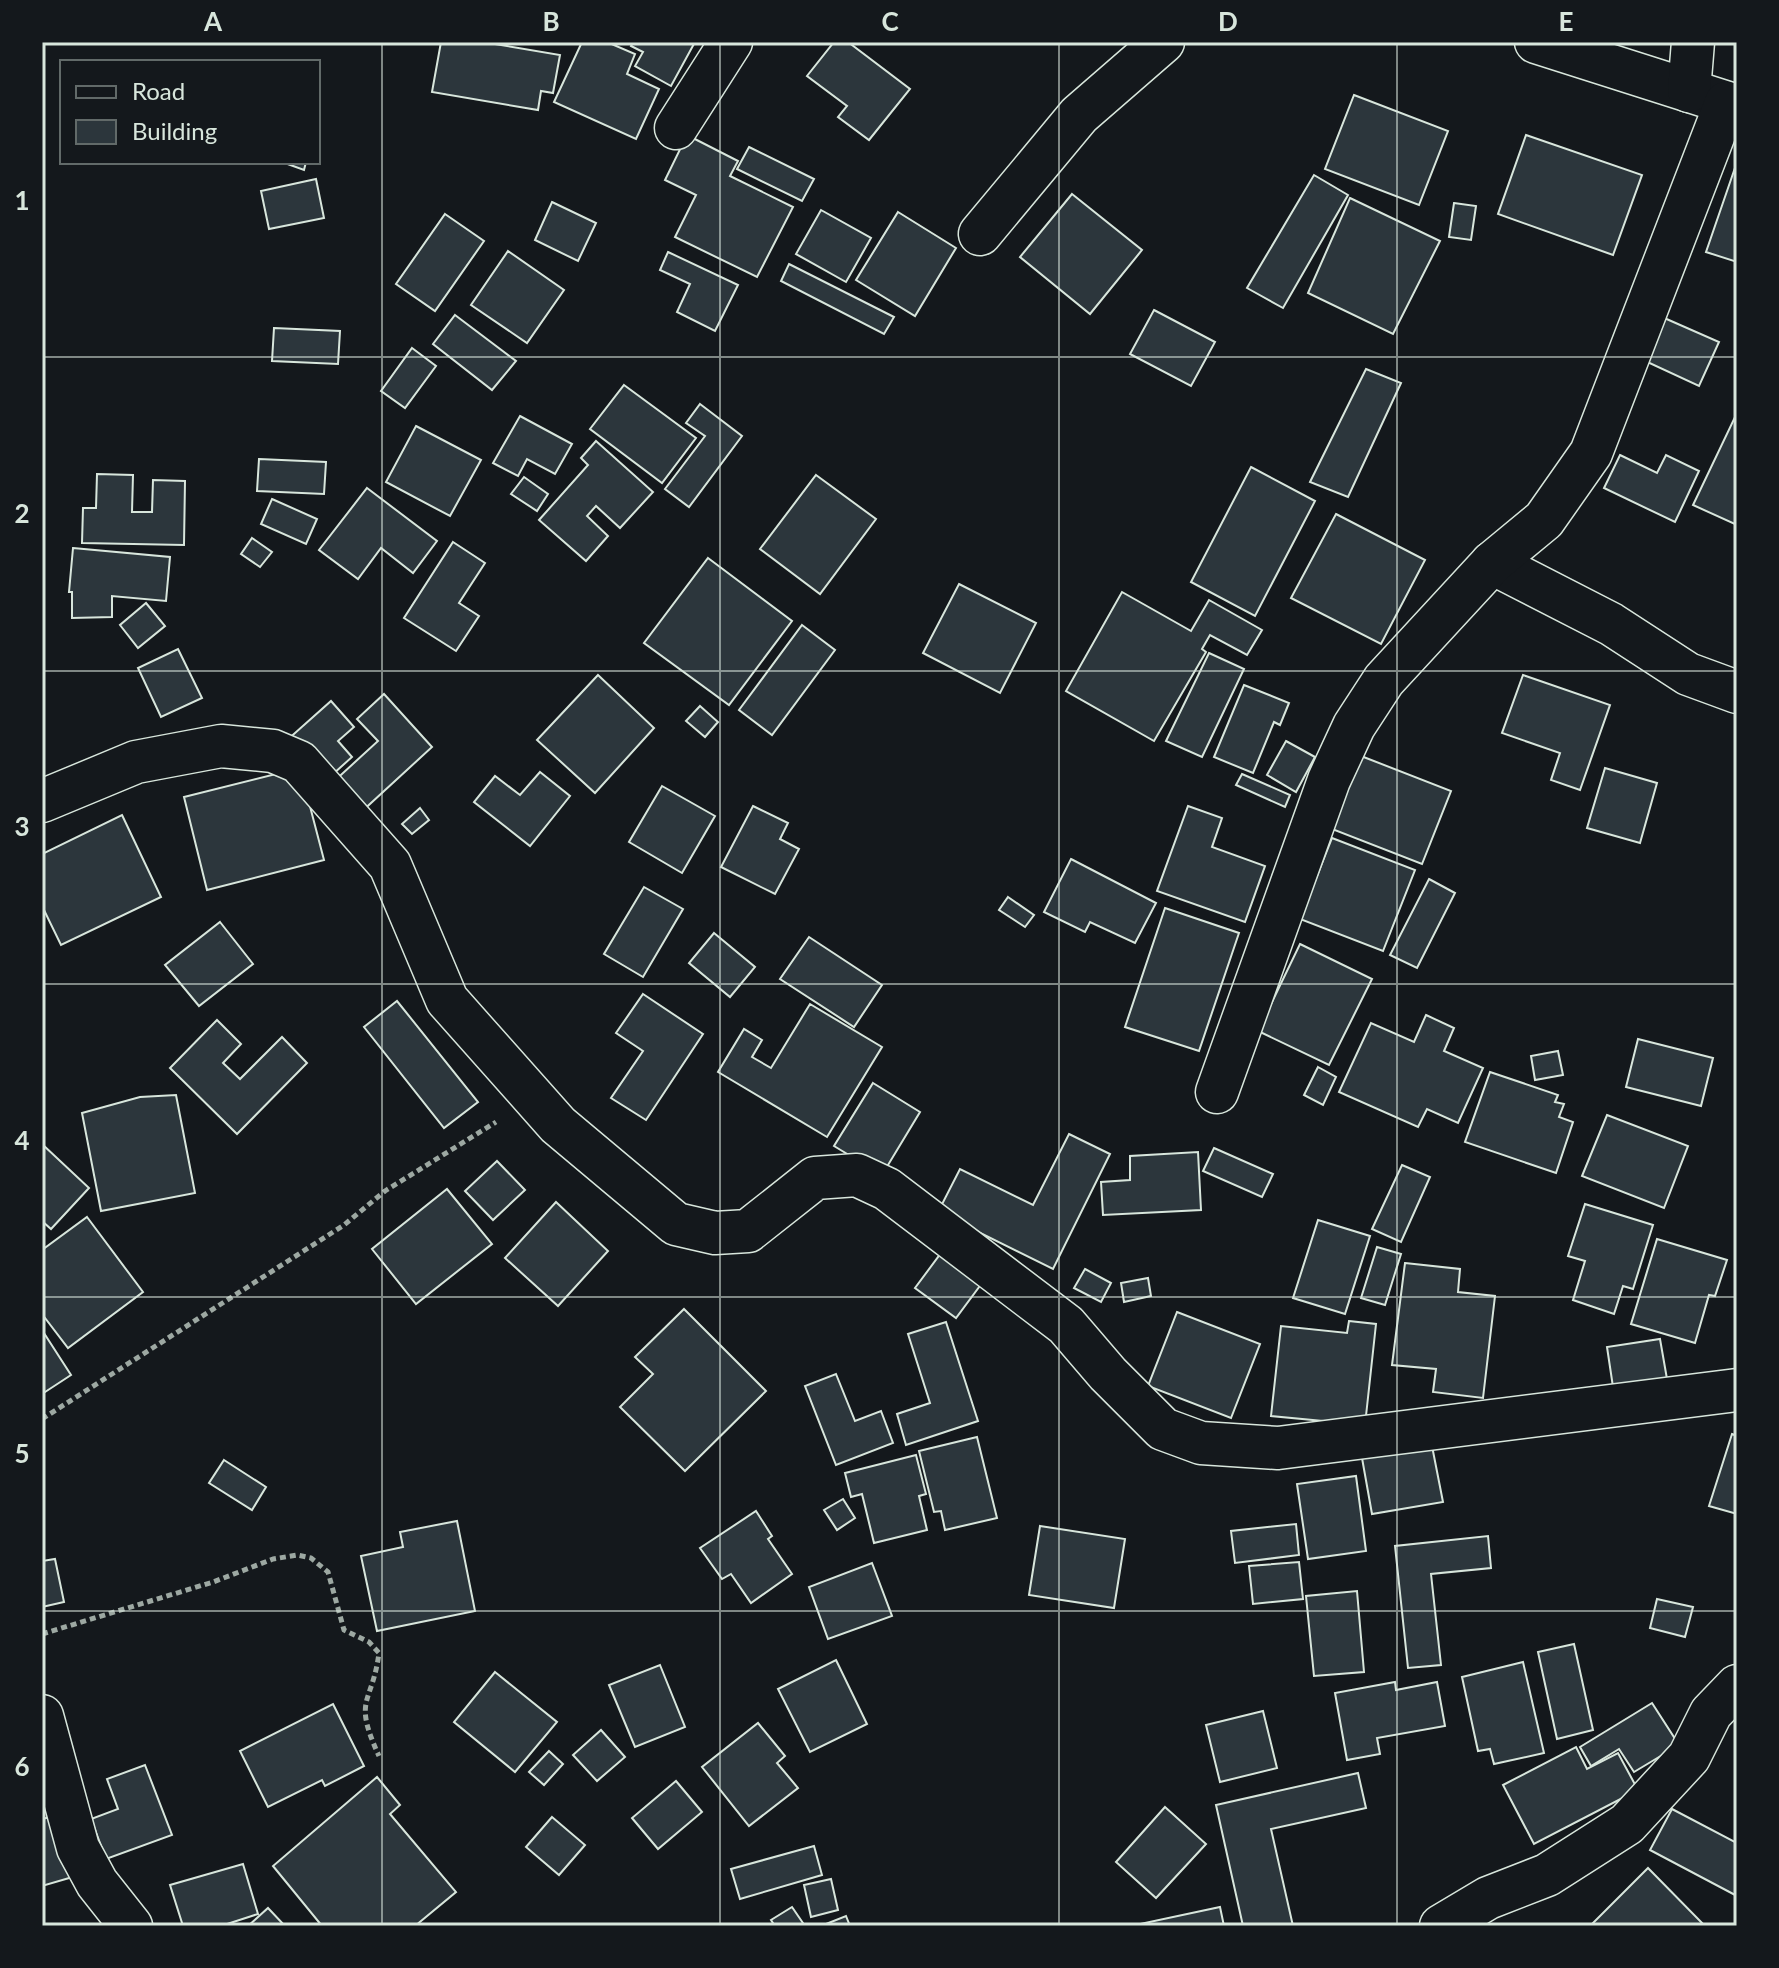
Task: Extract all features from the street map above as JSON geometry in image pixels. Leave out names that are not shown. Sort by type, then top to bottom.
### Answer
[{"type":"street","points":[[676,128],[731,42]]},
{"type":"street","points":[[980,234],[1079,115],[1163,42]]},
{"type":"street","points":[[1536,42],[1717,100]]},
{"type":"street","points":[[1217,1092],[1324,793],[1354,726],[1384,680],[1492,563],[1544,520],[1591,453],[1717,100],[1693,42]]},
{"type":"street","points":[[1492,563],[1611,624],[1688,674],[1737,692]]},
{"type":"street","points":[[42,801],[136,762],[221,746],[273,751],[299,762],[390,865],[447,1000],[558,1125],[676,1224],[715,1233],[748,1231],[815,1178],[857,1175],[887,1189],[1066,1325],[1108,1374],[1163,1429],[1201,1443],[1278,1448],[1737,1390]]},
{"type":"street","points":[[1441,1926],[1488,1898],[1547,1875],[1627,1824],[1689,1757],[1711,1713],[1737,1686]]},
{"type":"street","points":[[42,1716],[78,1848],[97,1883],[131,1926]]},
{"type":"path","points":[[42,1419],[344,1225],[385,1191],[534,1098]]},
{"type":"path","points":[[42,1634],[213,1582],[273,1559],[297,1555],[311,1558],[328,1572],[344,1630],[369,1642],[379,1653],[364,1703],[365,1727],[379,1756]]},
{"type":"building","points":[[441,42],[483,42],[560,55],[553,93],[541,91],[538,110],[432,92]]},
{"type":"building","points":[[582,42],[607,42],[635,54],[627,74],[659,89],[636,139],[554,102]]},
{"type":"building","points":[[633,42],[695,42],[671,86],[635,66],[643,52],[631,46]]},
{"type":"building","points":[[834,42],[848,42],[910,89],[869,140],[838,117],[847,106],[807,76]]},
{"type":"building","points":[[1354,95],[1448,131],[1419,205],[1325,169]]},
{"type":"building","points":[[687,135],[738,161],[730,176],[793,207],[757,277],[675,237],[696,195],[665,180]]},
{"type":"building","points":[[1526,135],[1642,175],[1613,255],[1498,214]]},
{"type":"building","points":[[749,147],[814,179],[802,201],[737,169]]},
{"type":"building","points":[[1737,162],[1737,262],[1706,252]]},
{"type":"building","points":[[288,164],[306,164],[304,170]]},
{"type":"building","points":[[1314,175],[1348,195],[1283,308],[1247,288]]},
{"type":"building","points":[[316,179],[324,218],[269,229],[261,191]]},
{"type":"building","points":[[1072,194],[1142,250],[1090,314],[1020,257]]},
{"type":"building","points":[[1350,198],[1440,241],[1393,334],[1308,293]]},
{"type":"building","points":[[552,202],[596,223],[578,261],[535,240]]},
{"type":"building","points":[[1454,203],[1476,206],[1471,240],[1449,237]]},
{"type":"building","points":[[821,210],[871,238],[846,282],[796,254]]},
{"type":"building","points":[[898,212],[956,248],[915,316],[856,280]]},
{"type":"building","points":[[445,214],[484,241],[435,311],[396,284]]},
{"type":"building","points":[[508,251],[564,290],[527,343],[471,305]]},
{"type":"building","points":[[668,252],[738,285],[715,331],[677,312],[690,284],[660,270]]},
{"type":"building","points":[[789,264],[894,317],[884,334],[781,281]]},
{"type":"building","points":[[1154,310],[1215,342],[1191,386],[1130,354]]},
{"type":"building","points":[[455,315],[516,361],[492,390],[433,344]]},
{"type":"building","points":[[1662,317],[1719,342],[1699,386],[1643,360]]},
{"type":"building","points":[[274,328],[340,331],[338,364],[272,361]]},
{"type":"building","points":[[412,348],[436,366],[405,408],[381,391]]},
{"type":"building","points":[[1366,369],[1401,383],[1348,497],[1310,482]]},
{"type":"building","points":[[624,385],[696,438],[662,483],[590,429]]},
{"type":"building","points":[[700,404],[742,436],[689,507],[665,489],[705,436],[686,423]]},
{"type":"building","points":[[520,416],[572,444],[555,474],[527,459],[518,476],[493,463]]},
{"type":"building","points":[[1737,418],[1737,525],[1693,505]]},
{"type":"building","points":[[416,426],[481,460],[450,516],[386,482]]},
{"type":"building","points":[[596,441],[653,492],[620,528],[596,506],[587,516],[608,536],[586,561],[539,520],[588,465],[581,458]]},
{"type":"building","points":[[1620,455],[1657,473],[1666,455],[1699,471],[1675,522],[1604,488]]},
{"type":"building","points":[[259,459],[326,462],[324,494],[257,491]]},
{"type":"building","points":[[1251,467],[1315,501],[1255,616],[1191,582]]},
{"type":"building","points":[[97,474],[133,475],[132,512],[152,512],[153,480],[185,481],[184,545],[82,543],[83,508],[96,508]]},
{"type":"building","points":[[816,475],[876,519],[820,594],[760,549]]},
{"type":"building","points":[[524,477],[548,494],[537,511],[511,494]]},
{"type":"building","points":[[367,488],[437,541],[413,573],[381,548],[358,579],[319,550]]},
{"type":"building","points":[[272,499],[317,519],[306,544],[261,524]]},
{"type":"building","points":[[1336,514],[1425,560],[1381,644],[1291,598]]},
{"type":"building","points":[[252,538],[272,552],[260,567],[241,554]]},
{"type":"building","points":[[453,542],[485,563],[459,603],[479,616],[456,651],[404,618]]},
{"type":"building","points":[[73,548],[170,557],[166,601],[112,596],[112,617],[72,618],[72,592],[69,592]]},
{"type":"building","points":[[708,558],[792,621],[729,705],[644,643]]},
{"type":"building","points":[[959,584],[1036,623],[1000,693],[923,653]]},
{"type":"building","points":[[1122,592],[1191,631],[1209,600],[1262,630],[1247,655],[1210,635],[1202,649],[1206,652],[1154,741],[1066,691]]},
{"type":"building","points":[[146,603],[165,626],[138,648],[120,625]]},
{"type":"building","points":[[802,625],[835,650],[772,735],[739,710]]},
{"type":"building","points":[[178,649],[202,698],[161,717],[138,668]]},
{"type":"building","points":[[1209,653],[1244,669],[1202,757],[1166,741]]},
{"type":"building","points":[[598,675],[654,728],[595,793],[537,740]]},
{"type":"building","points":[[1523,675],[1610,705],[1580,790],[1551,780],[1560,753],[1502,733]]},
{"type":"building","points":[[1244,685],[1289,703],[1280,725],[1274,722],[1253,773],[1214,757]]},
{"type":"building","points":[[384,694],[432,747],[359,814],[331,784],[378,741],[357,719]]},
{"type":"building","points":[[331,701],[354,727],[338,741],[352,757],[323,783],[286,741]]},
{"type":"building","points":[[700,706],[718,722],[705,737],[686,721]]},
{"type":"building","points":[[1286,741],[1315,757],[1296,792],[1267,775]]},
{"type":"building","points":[[1361,756],[1451,791],[1422,864],[1332,829]]},
{"type":"building","points":[[300,768],[324,860],[207,890],[184,797]]},
{"type":"building","points":[[1605,768],[1657,783],[1640,843],[1587,828]]},
{"type":"building","points":[[540,772],[570,796],[530,846],[474,802],[495,776],[520,795]]},
{"type":"building","points":[[1242,774],[1290,795],[1285,807],[1236,785]]},
{"type":"building","points":[[662,786],[715,816],[682,873],[629,842]]},
{"type":"building","points":[[753,806],[788,823],[780,839],[799,849],[775,894],[721,867]]},
{"type":"building","points":[[1188,806],[1222,818],[1212,847],[1265,866],[1245,922],[1157,891]]},
{"type":"building","points":[[420,808],[429,820],[412,834],[402,824]]},
{"type":"building","points":[[122,815],[161,897],[61,945],[42,906],[42,854]]},
{"type":"building","points":[[1332,838],[1415,870],[1383,951],[1300,919]]},
{"type":"building","points":[[1071,859],[1156,903],[1135,943],[1090,922],[1085,932],[1044,912]]},
{"type":"building","points":[[1429,879],[1455,893],[1417,968],[1390,955]]},
{"type":"building","points":[[644,887],[683,909],[643,977],[604,954]]},
{"type":"building","points":[[1008,897],[1034,915],[1025,927],[999,910]]},
{"type":"building","points":[[1165,908],[1239,933],[1199,1051],[1125,1027]]},
{"type":"building","points":[[220,922],[253,964],[199,1006],[165,965]]},
{"type":"building","points":[[714,933],[755,967],[730,997],[689,963]]},
{"type":"building","points":[[809,937],[882,985],[854,1027],[780,979]]},
{"type":"building","points":[[1300,944],[1372,979],[1329,1065],[1258,1031]]},
{"type":"building","points":[[643,994],[703,1034],[646,1120],[611,1098],[643,1051],[616,1033]]},
{"type":"building","points":[[397,1001],[478,1102],[444,1128],[364,1027]]},
{"type":"building","points":[[810,1004],[882,1047],[827,1137],[718,1072],[744,1029],[762,1040],[752,1057],[771,1068]]},
{"type":"building","points":[[1426,1015],[1454,1028],[1444,1051],[1483,1068],[1458,1123],[1427,1109],[1418,1127],[1339,1092],[1371,1023],[1414,1042]]},
{"type":"building","points":[[217,1020],[241,1044],[223,1063],[240,1079],[282,1037],[307,1063],[237,1134],[170,1068]]},
{"type":"building","points":[[1638,1039],[1713,1058],[1701,1106],[1626,1087]]},
{"type":"building","points":[[1558,1051],[1563,1075],[1535,1080],[1531,1056]]},
{"type":"building","points":[[1318,1067],[1336,1077],[1323,1105],[1304,1095]]},
{"type":"building","points":[[1490,1072],[1558,1095],[1555,1102],[1564,1104],[1559,1117],[1573,1122],[1556,1173],[1465,1142]]},
{"type":"building","points":[[873,1083],[920,1112],[882,1175],[834,1146]]},
{"type":"building","points":[[176,1095],[195,1193],[101,1211],[82,1113],[140,1097]]},
{"type":"building","points":[[1607,1115],[1688,1146],[1664,1208],[1582,1176]]},
{"type":"building","points":[[1069,1134],[1110,1154],[1053,1269],[938,1212],[960,1169],[1033,1205]]},
{"type":"building","points":[[42,1144],[89,1188],[51,1229],[42,1221]]},
{"type":"building","points":[[1214,1148],[1273,1174],[1262,1197],[1203,1171]]},
{"type":"building","points":[[1198,1152],[1201,1210],[1103,1215],[1101,1182],[1130,1180],[1130,1156]]},
{"type":"building","points":[[497,1161],[525,1190],[493,1220],[465,1191]]},
{"type":"building","points":[[1402,1165],[1430,1177],[1401,1242],[1372,1229]]},
{"type":"building","points":[[447,1189],[492,1244],[416,1304],[372,1249]]},
{"type":"building","points":[[556,1202],[608,1251],[558,1306],[505,1258]]},
{"type":"building","points":[[1585,1204],[1653,1225],[1633,1289],[1623,1286],[1614,1314],[1573,1300],[1585,1261],[1568,1256]]},
{"type":"building","points":[[87,1217],[143,1292],[68,1348],[42,1314],[42,1250]]},
{"type":"building","points":[[1318,1220],[1370,1236],[1345,1314],[1293,1298]]},
{"type":"building","points":[[1657,1239],[1727,1260],[1715,1296],[1709,1295],[1695,1343],[1631,1324]]},
{"type":"building","points":[[1377,1247],[1401,1254],[1385,1305],[1361,1298]]},
{"type":"building","points":[[944,1249],[985,1279],[956,1318],[915,1288]]},
{"type":"building","points":[[1405,1263],[1460,1269],[1458,1292],[1495,1296],[1483,1398],[1433,1392],[1436,1369],[1392,1365]]},
{"type":"building","points":[[1085,1269],[1111,1283],[1101,1302],[1074,1288]]},
{"type":"building","points":[[1148,1278],[1151,1296],[1124,1302],[1121,1283]]},
{"type":"building","points":[[684,1309],[766,1391],[685,1471],[620,1407],[653,1374],[635,1357]]},
{"type":"building","points":[[1177,1312],[1260,1344],[1231,1418],[1148,1386]]},
{"type":"building","points":[[1349,1321],[1376,1324],[1365,1425],[1271,1416],[1281,1326],[1347,1333]]},
{"type":"building","points":[[946,1322],[978,1421],[906,1445],[897,1414],[930,1403],[908,1334]]},
{"type":"building","points":[[42,1330],[71,1375],[42,1394]]},
{"type":"building","points":[[1660,1339],[1667,1379],[1613,1387],[1607,1347]]},
{"type":"building","points":[[836,1374],[855,1421],[881,1411],[893,1443],[836,1465],[805,1386]]},
{"type":"building","points":[[1732,1434],[1737,1436],[1737,1514],[1709,1506]]},
{"type":"building","points":[[977,1437],[997,1518],[945,1530],[941,1511],[934,1512],[919,1451]]},
{"type":"building","points":[[1432,1446],[1443,1502],[1372,1514],[1362,1458]]},
{"type":"building","points":[[916,1455],[926,1494],[919,1496],[927,1530],[874,1543],[862,1494],[851,1497],[845,1473]]},
{"type":"building","points":[[224,1460],[266,1487],[252,1510],[209,1483]]},
{"type":"building","points":[[1356,1476],[1366,1551],[1308,1559],[1297,1484]]},
{"type":"building","points":[[843,1499],[855,1518],[837,1530],[824,1510]]},
{"type":"building","points":[[756,1511],[772,1536],[768,1539],[792,1574],[751,1603],[731,1574],[722,1579],[700,1548]]},
{"type":"building","points":[[457,1521],[475,1611],[377,1631],[361,1556],[403,1547],[400,1532]]},
{"type":"building","points":[[1296,1524],[1299,1555],[1235,1563],[1231,1531]]},
{"type":"building","points":[[1040,1526],[1125,1539],[1114,1608],[1029,1595]]},
{"type":"building","points":[[1488,1536],[1491,1568],[1431,1574],[1441,1665],[1408,1668],[1395,1546]]},
{"type":"building","points":[[55,1559],[64,1602],[42,1607],[42,1561]]},
{"type":"building","points":[[1299,1562],[1303,1599],[1253,1604],[1249,1566]]},
{"type":"building","points":[[872,1563],[892,1616],[828,1639],[809,1587]]},
{"type":"building","points":[[1357,1591],[1364,1672],[1314,1676],[1306,1596]]},
{"type":"building","points":[[1657,1599],[1693,1607],[1685,1637],[1650,1628]]},
{"type":"building","points":[[1574,1644],[1593,1730],[1557,1739],[1538,1652]]},
{"type":"building","points":[[836,1660],[867,1724],[810,1752],[778,1689]]},
{"type":"building","points":[[1523,1662],[1544,1753],[1494,1764],[1490,1749],[1478,1751],[1462,1677]]},
{"type":"building","points":[[660,1665],[685,1727],[635,1747],[609,1685]]},
{"type":"building","points":[[495,1672],[557,1722],[515,1772],[454,1722]]},
{"type":"building","points":[[1395,1682],[1396,1690],[1437,1682],[1445,1726],[1377,1738],[1380,1754],[1347,1760],[1335,1693]]},
{"type":"building","points":[[1652,1703],[1679,1745],[1634,1772],[1619,1749],[1591,1766],[1580,1747]]},
{"type":"building","points":[[333,1704],[364,1766],[325,1786],[322,1780],[268,1807],[240,1751]]},
{"type":"building","points":[[1263,1711],[1277,1768],[1220,1782],[1206,1725]]},
{"type":"building","points":[[758,1723],[785,1756],[777,1763],[798,1788],[749,1826],[702,1767]]},
{"type":"building","points":[[601,1730],[625,1757],[597,1781],[573,1755]]},
{"type":"building","points":[[1576,1747],[1587,1769],[1618,1753],[1638,1790],[1534,1844],[1503,1785]]},
{"type":"building","points":[[549,1751],[563,1764],[544,1785],[529,1772]]},
{"type":"building","points":[[145,1765],[172,1835],[106,1859],[91,1819],[118,1809],[107,1779]]},
{"type":"building","points":[[1358,1773],[1366,1808],[1271,1829],[1293,1926],[1243,1926],[1216,1805]]},
{"type":"building","points":[[377,1777],[400,1805],[390,1814],[456,1892],[415,1926],[322,1926],[273,1866]]},
{"type":"building","points":[[676,1781],[702,1812],[658,1849],[632,1818]]},
{"type":"building","points":[[1165,1807],[1206,1844],[1156,1898],[1116,1862]]},
{"type":"building","points":[[1672,1809],[1737,1843],[1737,1896],[1650,1850]]},
{"type":"building","points":[[58,1815],[76,1876],[42,1886],[42,1819]]},
{"type":"building","points":[[552,1817],[585,1845],[559,1875],[526,1847]]},
{"type":"building","points":[[814,1846],[822,1875],[740,1899],[731,1869]]},
{"type":"building","points":[[243,1864],[258,1914],[221,1926],[183,1926],[170,1885]]},
{"type":"building","points":[[1648,1868],[1705,1926],[1596,1926],[1593,1923]]},
{"type":"building","points":[[831,1879],[838,1910],[811,1917],[804,1885]]},
{"type":"building","points":[[792,1907],[805,1926],[775,1926],[771,1920]]},
{"type":"building","points":[[1220,1907],[1224,1926],[1140,1926],[1140,1924]]},
{"type":"building","points":[[268,1908],[285,1926],[248,1926]]},
{"type":"building","points":[[846,1916],[850,1926],[821,1926]]}]
